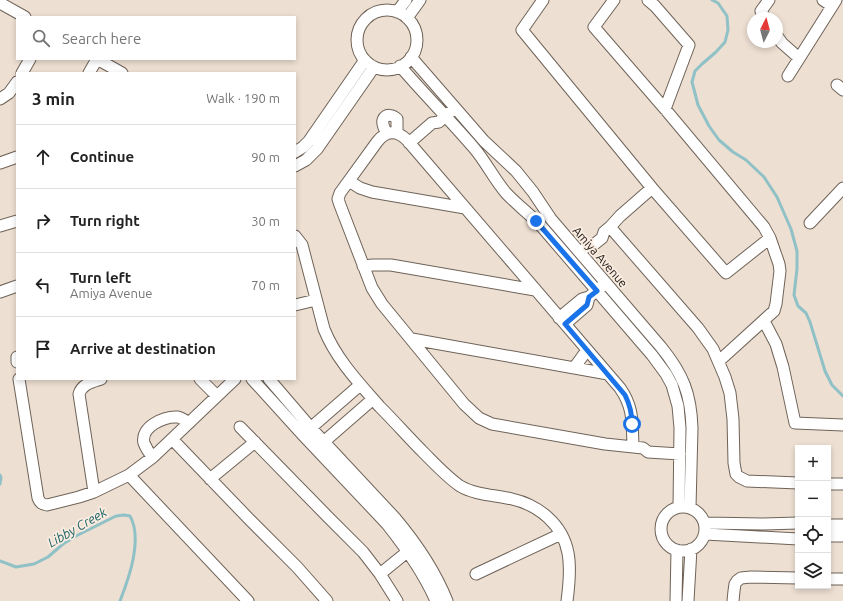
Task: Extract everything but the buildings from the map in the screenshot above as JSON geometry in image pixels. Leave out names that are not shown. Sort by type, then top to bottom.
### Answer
[{"type":"street","points":[[402,15],[406,0]]},
{"type":"street","points":[[402,15],[420,0]]},
{"type":"street","points":[[543,0],[522,30],[652,188],[726,274],[770,238]]},
{"type":"street","points":[[614,0],[594,27],[761,223],[770,238],[778,260],[780,271],[775,308],[764,321],[719,360]]},
{"type":"street","points":[[648,0],[689,45],[665,109]]},
{"type":"street","points":[[762,12],[768,0]]},
{"type":"street","points":[[788,76],[830,2]]},
{"type":"street","points":[[0,3],[23,16]]},
{"type":"street","points":[[383,10],[390,10],[402,15],[412,23],[415,30],[415,50],[411,57],[400,66],[387,69],[370,63],[361,54],[357,41],[360,26],[364,20],[376,12],[383,10]]},
{"type":"street","points":[[783,44],[799,58]]},
{"type":"street","name":"Amiya Avenue","points":[[411,57],[484,141],[516,171],[533,192],[551,219],[583,250],[606,283],[669,357],[676,368],[685,387],[690,404],[692,422],[684,507]]},
{"type":"street","points":[[23,72],[29,60]]},
{"type":"street","points":[[90,72],[96,60]]},
{"type":"street","points":[[99,60],[120,72]]},
{"type":"street","points":[[296,151],[309,141],[370,63]]},
{"type":"street","points":[[296,165],[306,160],[317,149],[370,63]]},
{"type":"street","name":"Amiya Avenue","points":[[400,66],[430,100],[442,119],[481,157],[505,192],[536,221],[570,260],[593,294],[652,355],[666,374],[676,397],[680,417],[680,450],[684,507]]},
{"type":"street","points":[[414,83],[426,73]]},
{"type":"street","points":[[0,99],[9,94],[16,84]]},
{"type":"street","points":[[430,100],[440,90]]},
{"type":"street","points":[[412,145],[437,128],[442,119],[455,108]]},
{"type":"street","points":[[638,447],[629,404],[625,395],[608,374],[412,145],[404,137],[392,133],[380,138],[339,196],[339,202],[372,288],[382,304],[464,404],[479,418],[496,425],[605,444],[638,447],[648,445],[680,450]]},
{"type":"street","points":[[0,162],[16,156]]},
{"type":"street","points":[[349,181],[365,190],[465,208]]},
{"type":"street","points":[[434,203],[444,183]]},
{"type":"street","points":[[570,260],[583,250],[588,241],[598,233],[607,230],[625,211],[652,188]]},
{"type":"street","points":[[810,223],[843,188]]},
{"type":"street","points":[[0,226],[16,221]]},
{"type":"street","points":[[607,230],[698,328],[719,360],[730,393],[734,430],[734,469],[736,479],[753,482],[795,483]]},
{"type":"street","points":[[296,237],[302,245],[324,329],[335,352],[360,385],[412,441],[450,478],[460,485],[475,492],[527,503],[549,517],[566,543],[569,566],[567,601]]},
{"type":"street","points":[[363,266],[390,265],[535,290]]},
{"type":"street","points":[[503,284],[515,266]]},
{"type":"street","points":[[562,321],[587,305],[593,294],[606,283]]},
{"type":"street","points":[[0,292],[16,286]]},
{"type":"street","points":[[296,305],[316,300]]},
{"type":"street","points":[[764,321],[776,344],[783,367],[794,423],[843,425]]},
{"type":"street","points":[[412,339],[608,374]]},
{"type":"street","points":[[431,363],[441,344]]},
{"type":"street","points":[[574,368],[587,350]]},
{"type":"street","points":[[19,380],[38,498],[40,503],[47,505],[94,492],[129,475],[172,439],[234,380]]},
{"type":"street","points":[[94,492],[78,394],[83,387],[98,380]]},
{"type":"street","points":[[201,380],[217,396]]},
{"type":"street","points":[[253,380],[307,431],[387,524],[432,569],[447,601]]},
{"type":"street","points":[[270,380],[307,431]]},
{"type":"street","points":[[307,431],[360,385]]},
{"type":"street","points":[[320,445],[373,399]]},
{"type":"street","points":[[152,457],[144,443],[145,432],[149,427],[162,420],[172,417],[183,418],[189,423]]},
{"type":"street","points":[[240,427],[363,552],[380,574],[397,601]]},
{"type":"street","points":[[172,439],[327,601]]},
{"type":"street","points":[[210,479],[255,442]]},
{"type":"street","points":[[129,475],[248,601]]},
{"type":"street","points":[[831,484],[843,484]]},
{"type":"street","points":[[684,507],[699,513],[705,528],[700,543],[691,549],[686,550],[677,550],[672,548],[665,541],[661,532],[662,522],[666,514],[674,508],[684,507]]},
{"type":"street","points":[[705,528],[795,523]]},
{"type":"street","points":[[831,524],[843,525]]},
{"type":"street","points":[[705,528],[795,538]]},
{"type":"street","points":[[476,574],[561,534]]},
{"type":"street","points":[[831,536],[843,536]]},
{"type":"street","points":[[380,574],[412,548]]},
{"type":"street","points":[[412,548],[436,601]]},
{"type":"street","points":[[688,601],[691,549]]},
{"type":"street","points":[[676,601],[677,550]]},
{"type":"street","points":[[733,601],[736,579],[746,577],[795,578]]},
{"type":"street","points":[[831,579],[843,579]]},
{"type":"waterway","points":[[712,0],[718,3],[727,16],[728,30],[725,42],[695,71],[692,82],[698,105],[709,126],[719,140],[733,152],[746,160],[764,177],[777,197],[791,229],[797,251],[797,269],[794,295],[798,306],[806,313],[810,322],[825,371],[832,385],[843,396]]},
{"type":"waterway","name":"Libby Creek","points":[[0,475],[0,484]]},
{"type":"waterway","name":"Libby Creek","points":[[0,561],[16,567],[34,564],[48,557],[63,544],[76,536],[116,516],[130,516],[134,525],[135,547],[131,570],[120,601]]},
{"type":"route","points":[[536,221],[597,291],[589,297],[587,305],[565,324],[625,395],[632,414],[632,424]]}]
